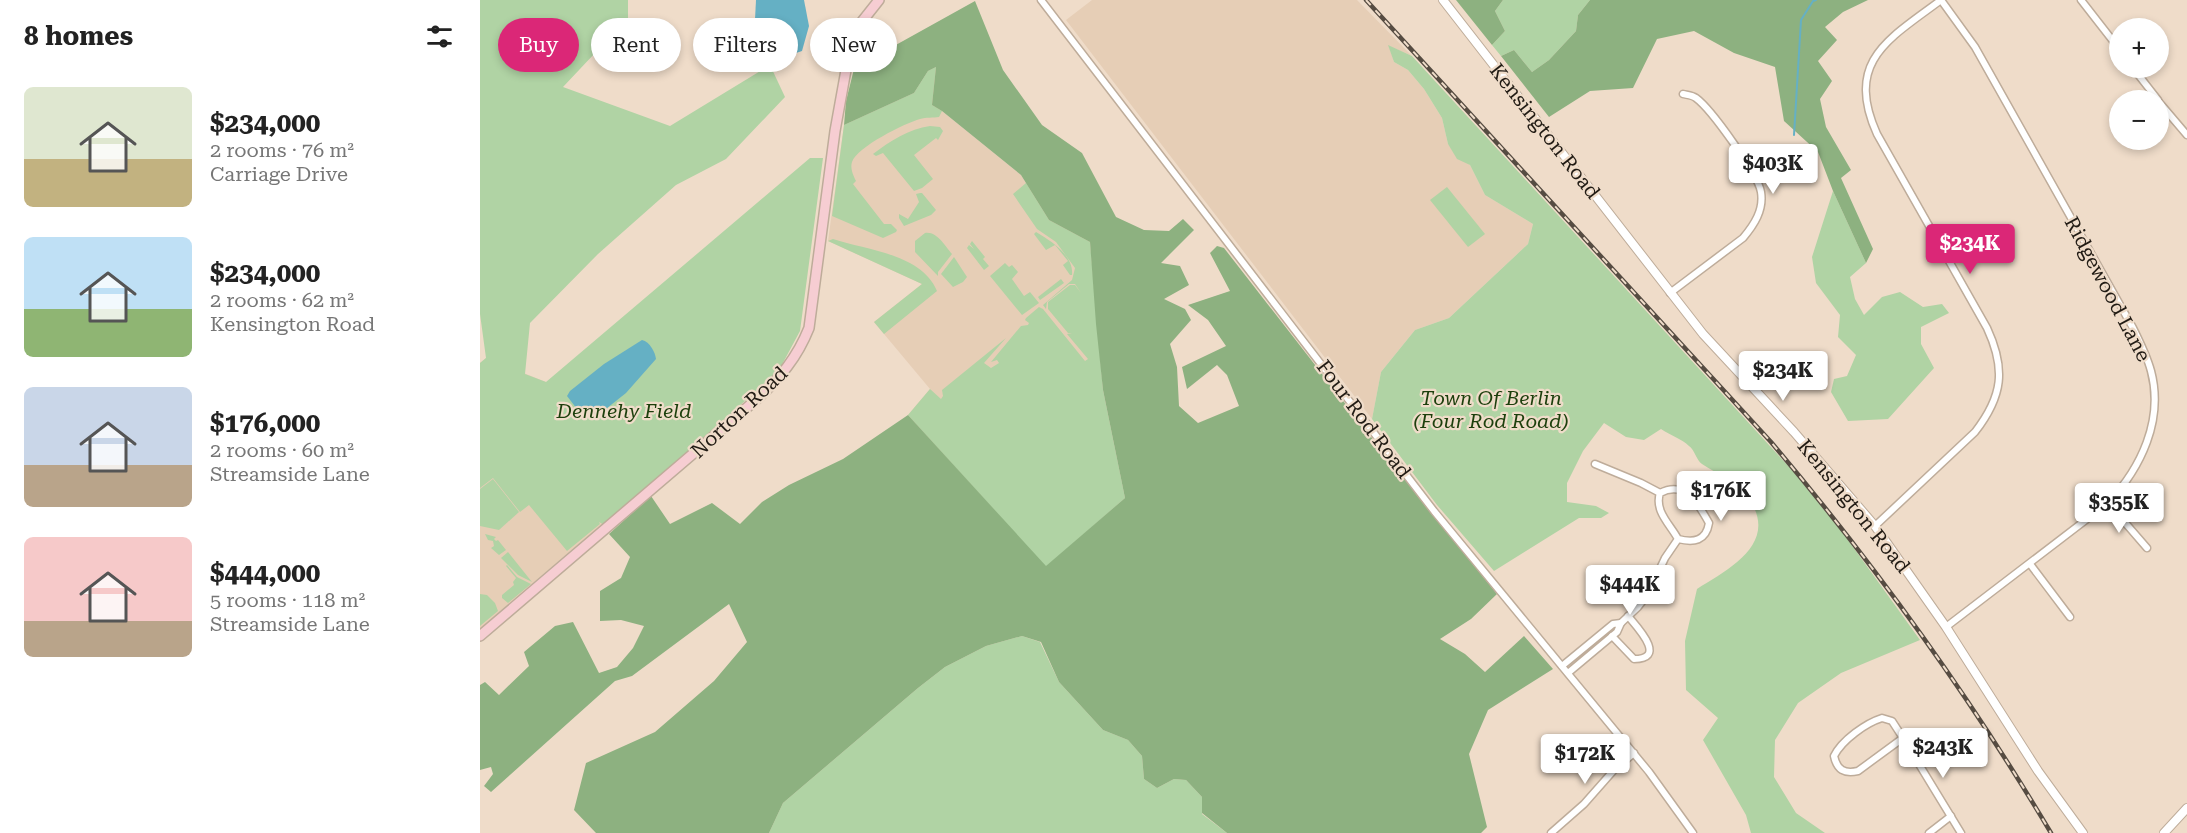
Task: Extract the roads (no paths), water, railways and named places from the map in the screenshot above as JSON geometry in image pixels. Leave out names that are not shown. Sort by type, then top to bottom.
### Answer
[{"type":"main road","name":"Norton Road","points":[[480,636],[612,525],[780,378],[803,344],[809,328],[834,131],[850,48],[860,24],[879,0]]},
{"type":"street","name":"Four Rod Road","points":[[1041,0],[1434,511],[1634,753],[1693,833]]},
{"type":"street","name":"Kensington Road","points":[[1443,0],[1703,334],[1794,432],[1875,526],[1946,627],[2028,756],[2083,833]]},
{"type":"street","points":[[1875,526],[1975,432],[1987,416],[2000,382],[1999,365],[1987,328],[1876,134],[1868,115],[1865,99],[1865,83],[1869,67],[1876,54],[1888,39],[1941,0]]},
{"type":"street","name":"Ridgewood Lane","points":[[1941,0],[1975,47],[2146,353],[2152,374],[2154,399],[2153,420],[2147,445],[2131,476],[2108,503],[1946,627]]},
{"type":"street","points":[[2081,0],[2109,36]]},
{"type":"street","points":[[2141,78],[2150,90]]},
{"type":"street","points":[[1670,293],[1743,238],[1752,228],[1761,206],[1761,194],[1752,170],[1705,106],[1694,96],[1683,94]]},
{"type":"street","points":[[2169,114],[2187,135]]},
{"type":"street","points":[[1595,464],[1660,493]]},
{"type":"street","points":[[1670,488],[1679,488],[1687,493],[1709,523],[1708,532],[1701,538],[1692,542],[1678,539],[1671,525],[1659,510],[1660,493],[1670,488]]},
{"type":"street","points":[[2108,503],[2148,548]]},
{"type":"street","points":[[1568,673],[1617,632],[1621,623],[1648,594],[1665,558],[1678,539]]},
{"type":"street","points":[[2030,564],[2070,617]]},
{"type":"street","points":[[1612,636],[1634,659],[1642,659],[1648,655],[1649,641],[1628,616]]},
{"type":"street","points":[[1562,666],[1613,624],[1621,623]]},
{"type":"street","points":[[1903,738],[1858,771],[1849,773],[1841,771],[1835,764],[1834,756],[1838,748],[1874,721],[1882,718],[1892,721],[1903,738],[1961,833]]},
{"type":"street","points":[[1555,831],[1584,804],[1614,770],[1634,753]]},
{"type":"street","points":[[2164,833],[2187,808]]},
{"type":"street","points":[[1929,833],[1951,816]]},
{"type":"water","points":[[756,0],[804,0],[809,26],[802,51],[798,52],[798,18],[755,18]]},
{"type":"water","points":[[642,340],[652,348],[656,359],[626,393],[592,420],[577,409],[567,396],[570,391],[604,364]]},
{"type":"waterway","points":[[1794,135],[1801,20],[1816,0]]},
{"type":"railway","points":[[1366,0],[1771,442],[1810,488],[1884,583],[1954,681],[2051,833]]},
{"type":"park label","name":"Town Of Berlin (Four Rod Road)","points":[[1491,410]]},
{"type":"park label","name":"Dennehy Field","points":[[624,411]]}]
